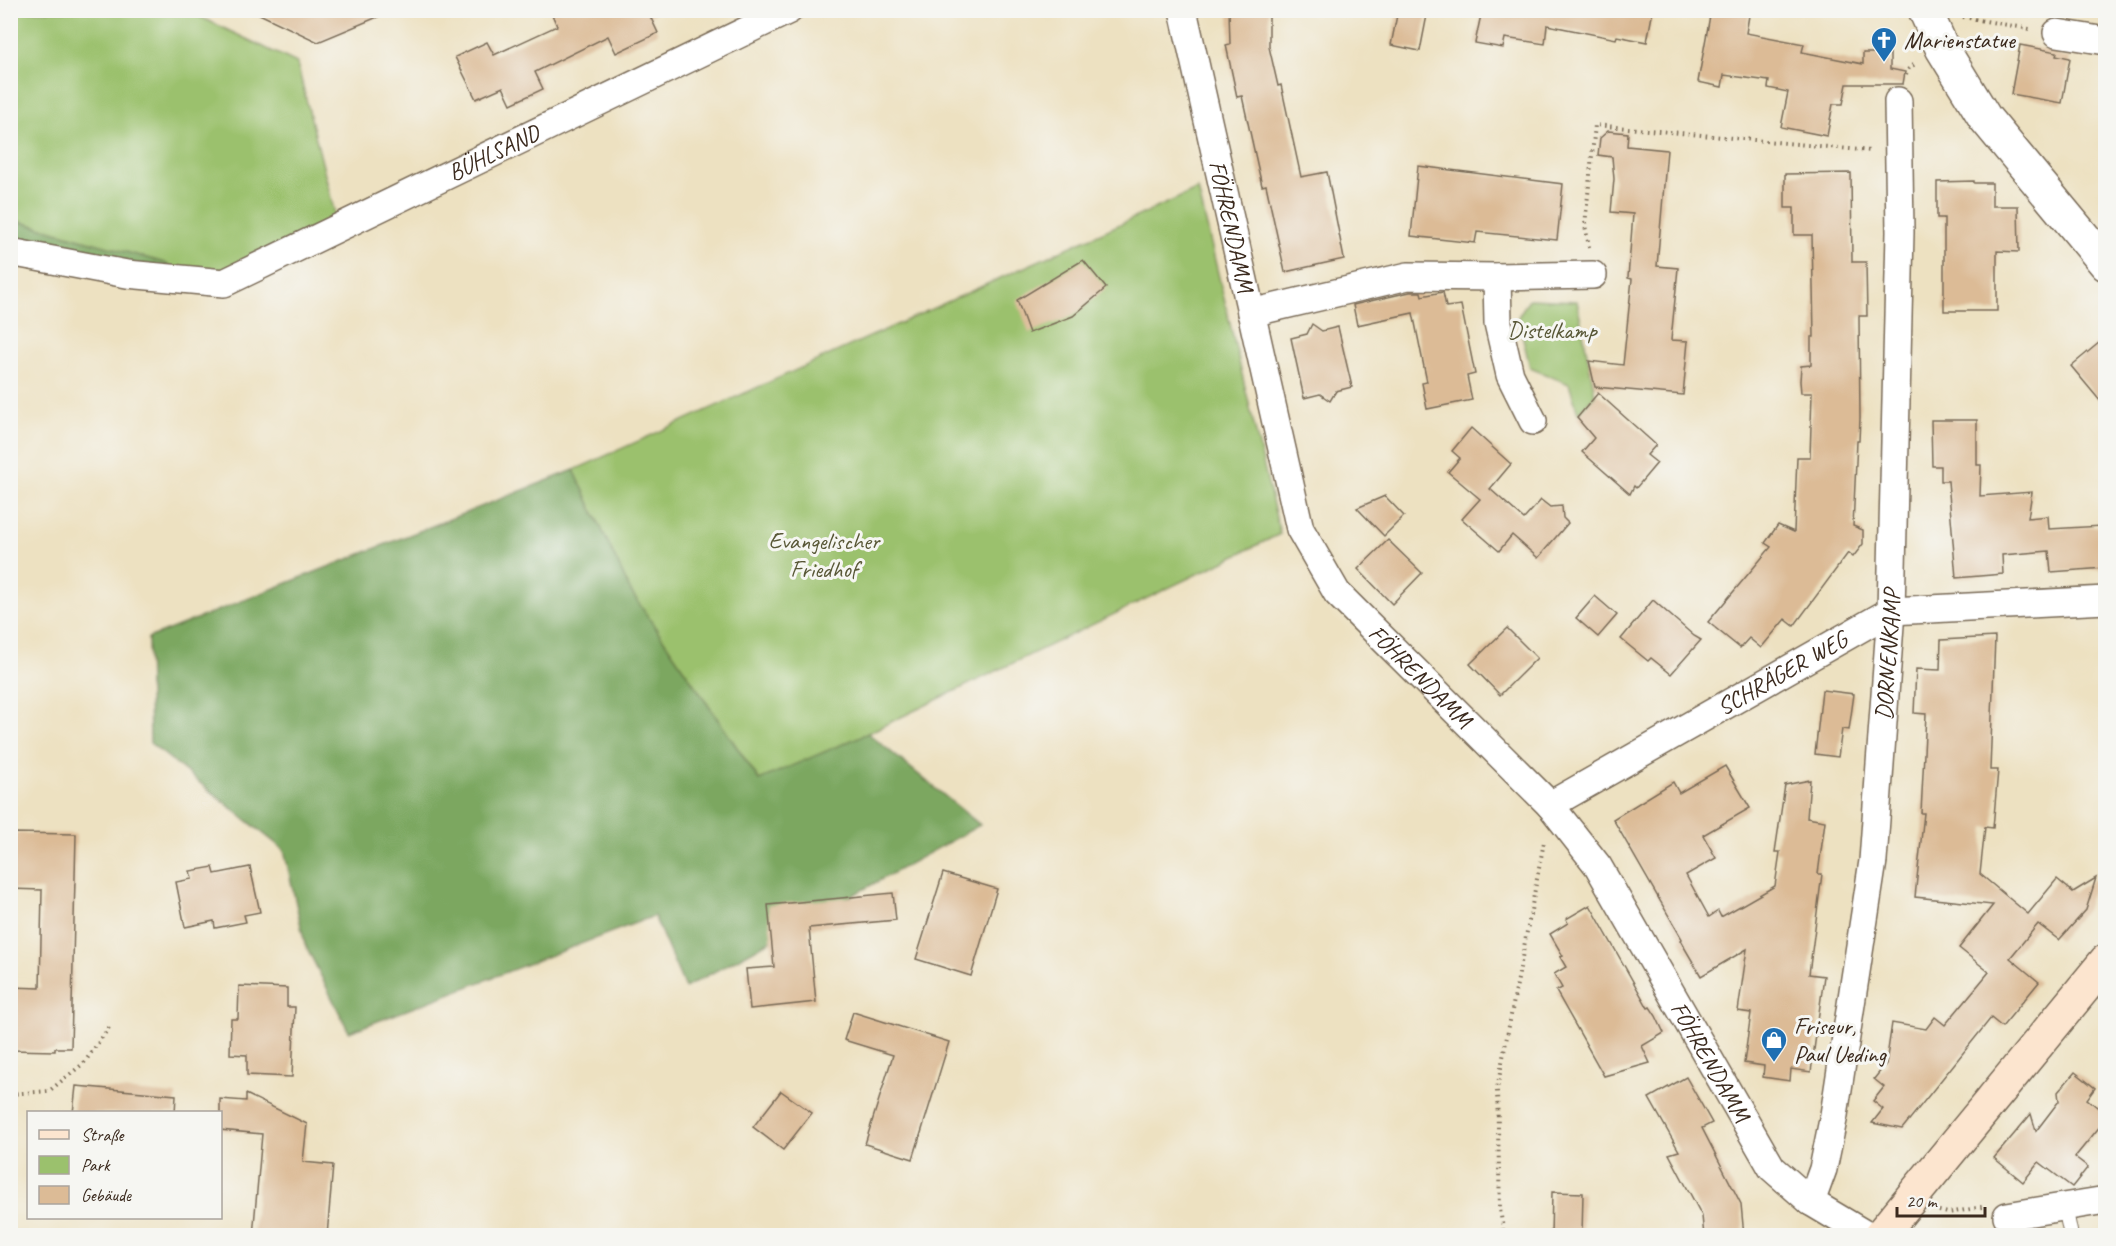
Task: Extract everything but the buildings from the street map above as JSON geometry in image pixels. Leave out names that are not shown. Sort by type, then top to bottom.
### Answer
[{"type":"main road","points":[[1880,1236],[2106,961]]},
{"type":"street","name":"BÜHLSAND","points":[[10,252],[127,274],[224,283],[753,16],[789,10]]},
{"type":"street","name":"FÖHRENDAMM","points":[[1183,10],[1300,529],[1337,593],[1550,805],[1598,866],[1772,1168],[1811,1202],[1868,1236]]},
{"type":"street","points":[[1941,13],[1942,48],[1985,118],[2106,264]]},
{"type":"street","points":[[2057,33],[2106,41]]},
{"type":"street","name":"DORNENKAMP","points":[[1811,1202],[1823,1169],[1834,1115],[1873,861],[1891,611],[1900,243],[1898,101]]},
{"type":"street","points":[[1251,313],[1408,276],[1593,275]]},
{"type":"street","points":[[1497,277],[1498,322],[1510,375],[1533,421]]},
{"type":"street","name":"SCHRÄGER WEG","points":[[1550,805],[1891,611],[2106,600]]},
{"type":"street","points":[[2007,1216],[2106,1200]]},
{"type":"lane","points":[[2065,1207],[2071,1236]]},
{"type":"path","points":[[1941,13],[2057,33]]},
{"type":"path","points":[[1898,101],[1909,68],[1942,48]]},
{"type":"path","points":[[1593,275],[1585,225],[1595,125],[1899,154]]},
{"type":"path","points":[[1504,1236],[1500,1209],[1497,1089],[1550,805]]},
{"type":"path","points":[[10,1094],[50,1091],[84,1063],[110,1026]]},
{"type":"path","points":[[1905,1205],[1948,1213],[1989,1206],[2007,1216]]},
{"type":"green space","points":[[10,11],[188,11],[297,63],[336,218],[221,272],[168,272],[168,264],[11,219]]},
{"type":"green space","name":"Evangelischer Friedhof","points":[[1198,189],[1280,534],[868,733],[760,781],[631,592],[574,470]]},
{"type":"green space","points":[[10,219],[168,264],[168,272],[11,244]]},
{"type":"green space","name":"Distelkamp","points":[[1529,299],[1577,301],[1595,395],[1578,413],[1569,384],[1530,368],[1518,317]]},
{"type":"green space","points":[[574,470],[631,592],[759,780],[868,733],[980,825],[685,988],[654,916],[349,1032],[305,944],[284,850],[150,743],[148,638]]},
{"type":"place","name":"Marienstatue","points":[[1884,63]]},
{"type":"place","name":"Friseur, Paul Ueding","points":[[1774,1063]]}]
